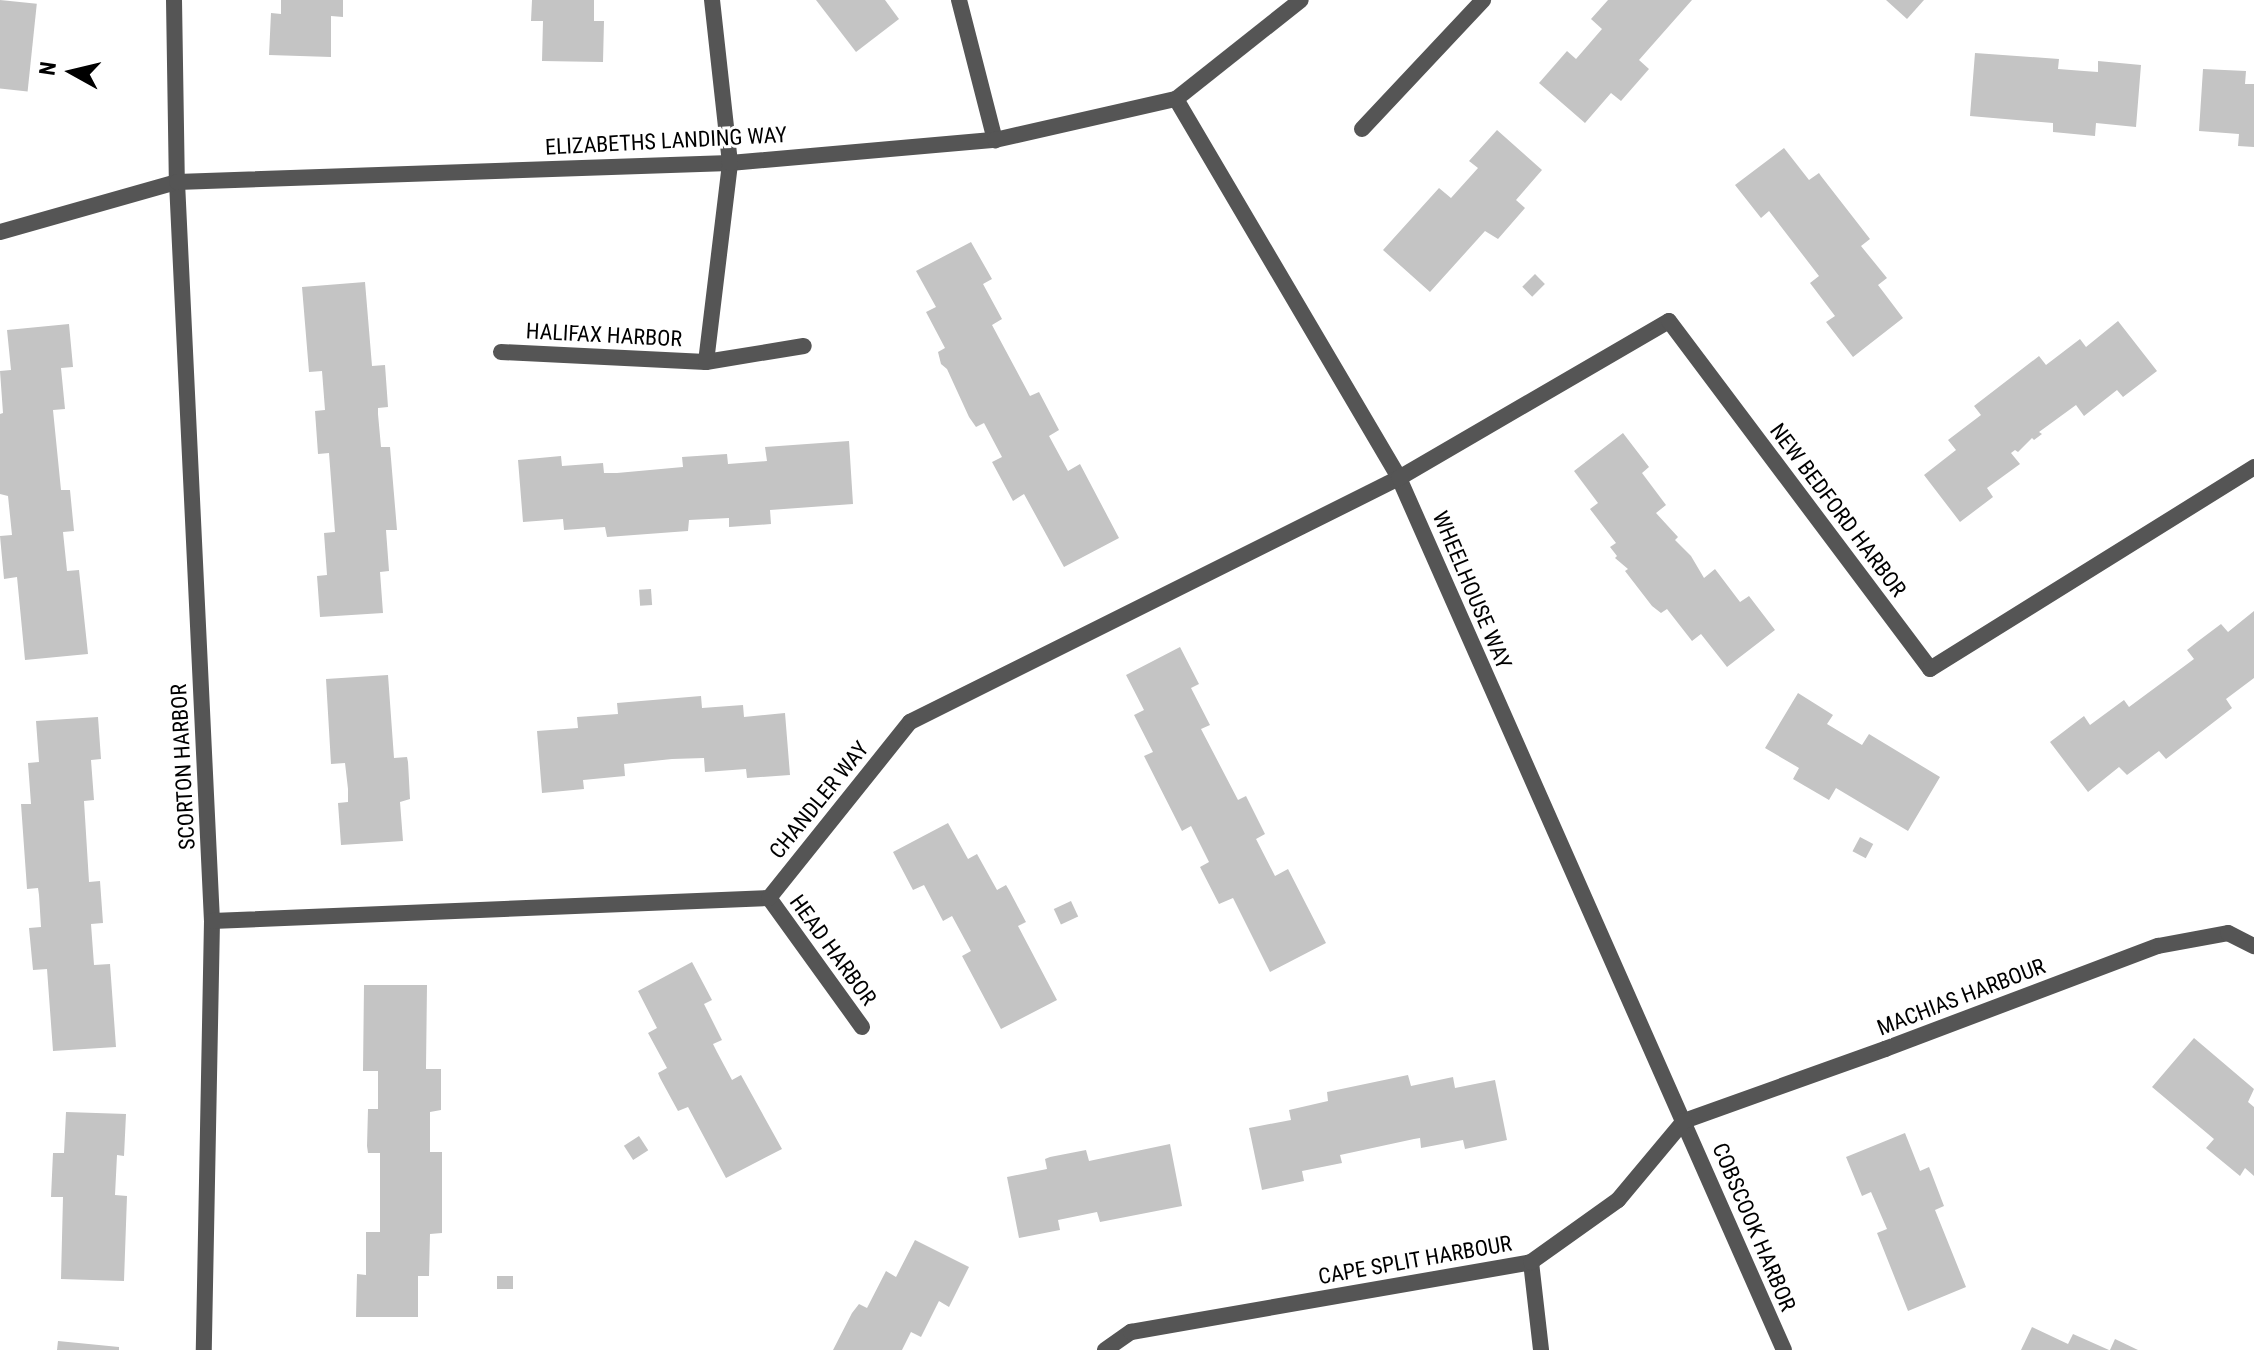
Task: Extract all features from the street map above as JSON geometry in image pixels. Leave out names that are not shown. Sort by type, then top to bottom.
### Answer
[{"type":"street","name":"SCORTON HARBOR","points":[[174,0],[177,182],[212,921],[204,1350]]},
{"type":"street","name":"HALIFAX HARBOR","points":[[706,362],[730,163],[712,0]]},
{"type":"street","points":[[959,0],[995,140]]},
{"type":"street","name":"ELIZABETHS LANDING WAY","points":[[0,232],[177,182],[730,163],[995,140],[1176,99],[1301,0]]},
{"type":"street","points":[[1362,129],[1483,0]]},
{"type":"street","name":"WHEELHOUSE WAY","points":[[1176,99],[1399,478],[1552,830],[1684,1121]]},
{"type":"street","name":"NEW BEDFORD HARBOR","points":[[1399,478],[1669,321],[1930,669],[2254,467]]},
{"type":"street","name":"HALIFAX HARBOR","points":[[501,352],[706,362],[804,346]]},
{"type":"street","name":"CHANDLER WAY","points":[[769,898],[910,722],[1399,478]]},
{"type":"street","points":[[212,921],[769,898]]},
{"type":"street","name":"HEAD HARBOR","points":[[769,898],[862,1027]]},
{"type":"street","name":"MACHIAS HARBOUR","points":[[1684,1121],[2158,946],[2228,933],[2254,946]]},
{"type":"street","name":"CAPE SPLIT HARBOUR","points":[[1105,1350],[1131,1332],[1531,1262],[1618,1200],[1684,1121]]},
{"type":"street","name":"COBSCOOK HARBOR","points":[[1684,1121],[1784,1350]]},
{"type":"street","points":[[1531,1262],[1541,1350]]},
{"type":"building","points":[[0,0],[37,4],[28,91],[0,88]]},
{"type":"building","points":[[281,0],[343,0],[343,17],[331,16],[331,57],[269,55],[271,13],[281,14]]},
{"type":"building","points":[[532,0],[594,0],[594,21],[604,21],[603,62],[542,61],[543,21],[531,21]]},
{"type":"building","points":[[816,0],[885,0],[899,19],[856,52]]},
{"type":"building","points":[[1608,0],[1692,0],[1639,60],[1649,69],[1621,101],[1611,93],[1585,123],[1539,83],[1567,51],[1576,59],[1602,29],[1591,19]]},
{"type":"building","points":[[1886,0],[1924,0],[1907,19]]},
{"type":"building","points":[[1975,53],[2059,59],[2058,69],[2084,71],[2098,72],[2098,61],[2141,65],[2136,127],[2096,123],[2095,136],[2053,132],[2053,123],[1970,116]]},
{"type":"building","points":[[2203,69],[2246,71],[2245,84],[2254,84],[2254,147],[2238,146],[2239,134],[2199,131]]},
{"type":"building","points":[[1497,130],[1542,170],[1516,200],[1525,208],[1498,239],[1485,231],[1430,292],[1383,250],[1439,188],[1451,198],[1478,168],[1469,161]]},
{"type":"building","points":[[1784,148],[1809,180],[1819,173],[1870,239],[1861,246],[1887,278],[1878,285],[1903,318],[1853,357],[1826,322],[1835,316],[1810,283],[1819,276],[1769,211],[1761,218],[1735,185]]},
{"type":"building","points":[[971,242],[992,279],[983,284],[1002,319],[992,325],[1030,396],[1039,392],[1059,430],[1049,436],[1068,471],[1080,464],[1119,538],[1064,567],[1024,494],[1013,501],[992,462],[1002,457],[984,423],[976,427],[969,417],[947,369],[941,364],[938,352],[945,348],[926,312],[936,307],[916,271]]},
{"type":"building","points":[[1535,274],[1545,284],[1532,297],[1522,287]]},
{"type":"building","points":[[365,282],[372,366],[385,365],[388,407],[378,408],[378,414],[381,447],[390,447],[397,530],[386,530],[389,571],[380,572],[383,613],[320,617],[317,576],[327,575],[324,533],[335,532],[329,453],[318,454],[315,411],[325,410],[322,371],[309,372],[302,287]]},
{"type":"building","points":[[2118,321],[2157,371],[2123,397],[2117,390],[2084,416],[2076,405],[2018,452],[2015,450],[2011,453],[2020,464],[1987,488],[1993,497],[1960,522],[1924,475],[1956,450],[1948,440],[1981,415],[1974,406],[2039,356],[2046,365],[2080,339],[2086,347]]},
{"type":"building","points":[[69,324],[73,367],[61,368],[65,409],[53,410],[61,490],[70,490],[74,531],[63,532],[67,571],[79,570],[88,654],[25,660],[17,577],[4,579],[0,536],[12,535],[8,496],[0,494],[0,414],[3,413],[0,371],[11,370],[7,330]]},
{"type":"building","points":[[1623,433],[1649,467],[1642,473],[1666,505],[1656,513],[1678,537],[1675,540],[1691,556],[1704,578],[1715,569],[1740,602],[1749,596],[1775,630],[1727,667],[1701,634],[1692,641],[1667,609],[1661,613],[1652,606],[1625,571],[1628,569],[1615,558],[1617,556],[1610,547],[1616,543],[1590,509],[1598,503],[1574,471]]},
{"type":"building","points":[[849,441],[853,504],[770,510],[771,524],[729,527],[729,518],[689,520],[688,531],[607,537],[605,527],[564,530],[563,519],[523,522],[518,460],[561,456],[562,466],[603,463],[604,473],[617,473],[683,467],[682,457],[727,454],[728,464],[767,461],[765,447]]},
{"type":"building","points":[[651,589],[652,605],[640,606],[639,590]]},
{"type":"building","points":[[2254,611],[2254,678],[2226,699],[2232,708],[2166,759],[2159,751],[2127,775],[2119,767],[2088,792],[2050,742],[2084,716],[2090,725],[2124,700],[2129,707],[2194,659],[2187,650],[2197,642],[2221,624],[2228,632]]},
{"type":"building","points":[[1180,647],[1199,684],[1191,688],[1210,725],[1201,729],[1238,800],[1246,796],[1265,834],[1256,839],[1275,876],[1288,869],[1326,943],[1270,972],[1233,898],[1219,904],[1200,867],[1209,862],[1191,826],[1182,831],[1144,756],[1153,752],[1134,715],[1144,710],[1126,675]]},
{"type":"building","points":[[388,675],[394,758],[407,757],[408,762],[410,799],[400,802],[403,841],[341,845],[338,803],[348,802],[348,789],[345,763],[331,764],[326,679]]},
{"type":"building","points":[[1798,693],[1833,715],[1827,724],[1862,745],[1869,734],[1940,777],[1908,831],[1836,788],[1829,800],[1793,779],[1799,768],[1765,748]]},
{"type":"building","points":[[701,696],[702,708],[743,705],[744,717],[785,713],[790,775],[747,778],[746,769],[705,772],[704,758],[672,759],[624,764],[625,776],[583,780],[584,789],[542,793],[537,731],[578,728],[577,717],[618,714],[617,703]]},
{"type":"building","points":[[98,717],[101,759],[91,760],[94,800],[84,801],[89,882],[100,881],[103,923],[91,924],[94,965],[110,964],[116,1047],[53,1051],[47,969],[33,970],[29,928],[41,927],[39,895],[38,888],[27,889],[21,804],[31,804],[28,763],[39,762],[36,721]]},
{"type":"building","points":[[948,823],[968,859],[977,854],[997,890],[1006,885],[1026,922],[1018,926],[1057,1000],[1001,1029],[962,956],[971,951],[952,916],[943,921],[924,885],[913,890],[893,852]]},
{"type":"building","points":[[1860,837],[1873,844],[1866,858],[1852,851]]},
{"type":"building","points":[[1071,901],[1078,916],[1061,924],[1054,909]]},
{"type":"building","points":[[692,962],[712,1000],[704,1004],[722,1040],[713,1044],[732,1080],[741,1075],[782,1149],[726,1178],[688,1107],[678,1111],[660,1078],[658,1073],[667,1068],[648,1033],[657,1028],[638,991]]},
{"type":"building","points":[[364,985],[427,985],[426,1069],[441,1069],[441,1110],[430,1112],[430,1152],[442,1152],[442,1233],[430,1234],[429,1276],[418,1276],[418,1317],[356,1317],[357,1274],[366,1275],[366,1232],[380,1232],[380,1153],[368,1153],[367,1146],[368,1109],[378,1109],[378,1071],[363,1071]]},
{"type":"building","points":[[2194,1038],[2254,1089],[2248,1102],[2254,1107],[2254,1176],[2245,1168],[2240,1176],[2206,1148],[2214,1139],[2152,1087]]},
{"type":"building","points":[[1408,1075],[1411,1086],[1453,1077],[1455,1088],[1495,1080],[1507,1140],[1465,1149],[1463,1140],[1421,1148],[1420,1138],[1414,1139],[1340,1155],[1342,1163],[1302,1171],[1304,1181],[1262,1190],[1249,1128],[1291,1120],[1289,1110],[1328,1101],[1327,1092]]},
{"type":"building","points":[[66,1112],[126,1114],[124,1156],[117,1155],[115,1195],[127,1196],[124,1281],[61,1279],[63,1197],[51,1197],[53,1153],[64,1153]]},
{"type":"building","points":[[1905,1133],[1920,1171],[1929,1167],[1931,1172],[1944,1206],[1935,1210],[1966,1287],[1908,1311],[1877,1233],[1887,1229],[1871,1192],[1862,1196],[1846,1157]]},
{"type":"building","points":[[639,1136],[648,1150],[633,1160],[624,1146]]},
{"type":"building","points":[[1170,1144],[1182,1206],[1100,1222],[1097,1212],[1058,1220],[1060,1230],[1019,1238],[1007,1177],[1047,1169],[1045,1159],[1050,1157],[1086,1150],[1089,1161]]},
{"type":"building","points":[[915,1240],[969,1267],[949,1307],[939,1301],[921,1337],[911,1332],[902,1350],[833,1350],[859,1304],[867,1308],[886,1271],[896,1277]]},
{"type":"building","points":[[497,1276],[513,1276],[513,1289],[497,1289]]},
{"type":"building","points":[[2032,1327],[2068,1344],[2073,1334],[2109,1350],[2021,1350]]},
{"type":"building","points":[[2115,1339],[2138,1350],[2110,1350]]},
{"type":"building","points":[[58,1341],[119,1347],[119,1350],[57,1350]]}]
